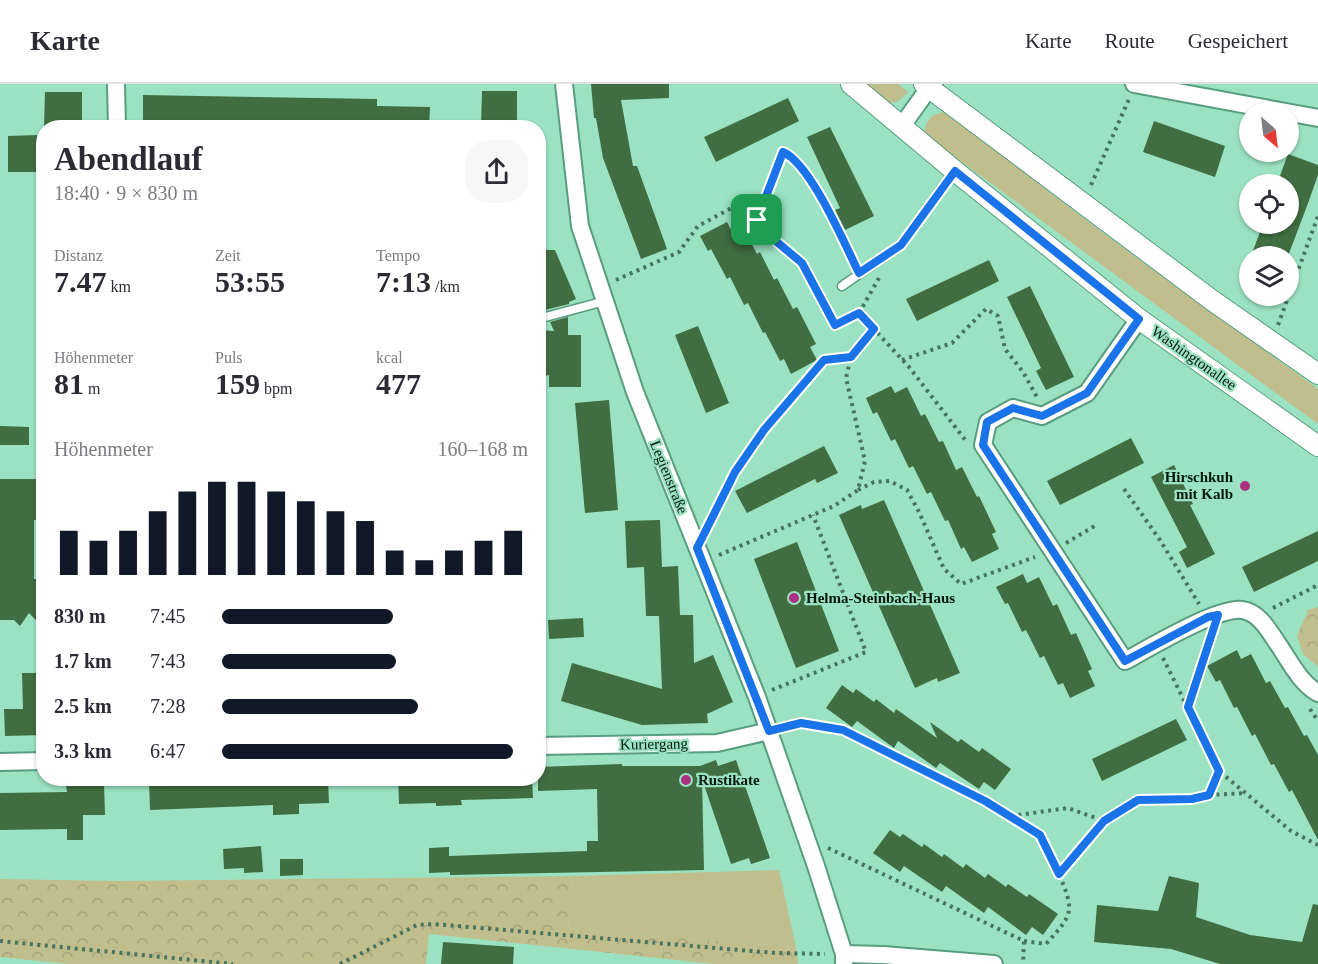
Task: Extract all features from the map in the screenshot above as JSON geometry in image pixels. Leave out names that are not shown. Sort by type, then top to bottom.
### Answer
[{"type":"street","points":[[116,84],[117,120]]},
{"type":"street","name":"Legienstraße","points":[[564,84],[580,226],[635,392],[757,697],[806,838],[844,959]]},
{"type":"street","name":"Washingtonallee","points":[[851,84],[1139,319],[1318,446]]},
{"type":"street","points":[[1134,84],[1318,118]]},
{"type":"street","points":[[901,127],[929,85],[1213,301],[1318,374]]},
{"type":"street","points":[[1139,319],[1087,393],[1042,416],[1013,408],[987,422],[983,445],[1125,661],[1213,616],[1241,609],[1253,614],[1266,627],[1307,685],[1318,693]]},
{"type":"street","name":"Kuriergang","points":[[546,747],[717,743],[769,731]]},
{"type":"street","points":[[0,762],[36,761]]},
{"type":"street","points":[[844,959],[874,954],[994,964]]},
{"type":"lane","points":[[842,286],[901,245],[955,171]]},
{"type":"lane","points":[[546,316],[603,294]]},
{"type":"path","points":[[1083,203],[1134,84]]},
{"type":"path","points":[[757,220],[783,152],[790,155],[814,185],[859,273]]},
{"type":"path","points":[[603,294],[679,252],[698,226],[741,203],[771,237],[802,263],[835,325],[859,313],[882,272]]},
{"type":"path","points":[[1272,341],[1318,216]]},
{"type":"path","points":[[902,360],[952,344],[986,309],[998,316],[1005,349],[1023,372],[1046,414]]},
{"type":"path","points":[[859,313],[902,360],[967,443],[983,445]]},
{"type":"path","points":[[858,490],[865,461],[846,378],[851,357],[874,329]]},
{"type":"path","points":[[700,555],[735,472],[764,430],[824,360],[851,357]]},
{"type":"path","points":[[700,555],[813,515],[834,506],[874,482],[890,481],[908,490],[944,569],[962,584],[1053,551],[1098,524]]},
{"type":"path","points":[[1124,489],[1213,616],[1188,707]]},
{"type":"path","points":[[757,697],[866,652],[813,515]]},
{"type":"path","points":[[1256,617],[1318,585]]},
{"type":"path","points":[[1156,644],[1219,771],[1292,831],[1318,844]]},
{"type":"path","points":[[769,731],[801,723],[843,730],[985,801],[1040,835],[1070,901],[1067,920],[1046,944],[1024,941],[806,838]]},
{"type":"path","points":[[1209,795],[1219,771]]},
{"type":"path","points":[[1059,874],[1104,821],[1138,800],[1192,799],[1209,795],[1246,793]]},
{"type":"path","points":[[1010,816],[1068,808],[1104,821]]},
{"type":"path","points":[[340,964],[417,925],[434,924],[844,959]]},
{"type":"path","points":[[0,941],[233,964]]},
{"type":"path","points":[[1023,964],[1024,941]]},
{"type":"green space","points":[[862,84],[898,84],[908,92],[902,99],[895,102],[884,102]]},
{"type":"green space","points":[[950,112],[1085,219],[1318,389],[1318,424],[928,137],[924,133],[928,121],[936,114]]},
{"type":"green space","points":[[1318,607],[1318,667],[1303,654],[1297,636],[1308,610]]},
{"type":"green space","points":[[779,870],[796,947],[568,930],[572,876]]},
{"type":"green space","points":[[572,876],[568,930],[796,947],[798,964],[714,964],[429,934],[426,964],[69,964],[0,957],[0,879],[118,881]]},
{"type":"building","points":[[591,84],[669,84],[669,98],[621,100],[633,166],[637,166],[667,249],[641,259],[603,158],[596,118],[594,118]]},
{"type":"building","points":[[482,91],[517,91],[517,120],[481,120]]},
{"type":"building","points":[[45,92],[82,92],[82,120],[44,120]]},
{"type":"building","points":[[143,95],[377,99],[377,106],[430,107],[429,120],[143,120]]},
{"type":"building","points":[[788,98],[799,121],[716,162],[704,137]]},
{"type":"building","points":[[1154,121],[1225,146],[1215,177],[1143,152]]},
{"type":"building","points":[[830,127],[874,216],[845,230],[835,210],[840,208],[807,137]]},
{"type":"building","points":[[36,135],[36,172],[8,172],[8,136]]},
{"type":"building","points":[[1299,158],[1318,165],[1318,175],[1299,227],[1299,174],[1281,174],[1285,162],[1299,162]]},
{"type":"building","points":[[727,222],[731,230],[742,225],[757,254],[760,252],[774,280],[777,278],[793,309],[797,307],[816,344],[810,347],[817,360],[791,374],[784,359],[780,361],[765,332],[763,333],[748,303],[744,305],[730,277],[727,279],[711,249],[708,251],[700,236]]},
{"type":"building","points":[[1259,234],[1296,234],[1292,246],[1255,246]]},
{"type":"building","points":[[546,250],[555,250],[576,299],[569,304],[546,310]]},
{"type":"building","points":[[989,260],[999,281],[917,321],[906,299]]},
{"type":"building","points":[[1030,286],[1074,377],[1046,390],[1036,371],[1041,368],[1007,297]]},
{"type":"building","points":[[568,317],[568,335],[581,335],[581,387],[549,387],[549,375],[546,376],[546,330],[554,331],[550,322]]},
{"type":"building","points":[[698,326],[729,403],[706,413],[675,335]]},
{"type":"building","points":[[891,386],[895,393],[907,387],[921,416],[925,414],[939,442],[943,441],[956,470],[962,467],[996,532],[992,534],[999,549],[972,562],[964,547],[961,549],[948,520],[945,521],[931,492],[927,494],[913,466],[909,468],[895,439],[891,441],[877,412],[873,414],[866,398]]},
{"type":"building","points":[[609,400],[618,510],[585,513],[575,403]]},
{"type":"building","points":[[0,426],[29,427],[29,445],[0,445]]},
{"type":"building","points":[[1131,438],[1144,463],[1060,505],[1047,481]]},
{"type":"building","points":[[824,446],[838,473],[817,483],[815,479],[747,513],[735,491]]},
{"type":"building","points":[[1174,465],[1193,504],[1190,505],[1215,554],[1187,568],[1179,552],[1187,547],[1151,477]]},
{"type":"building","points":[[0,479],[36,479],[34,579],[36,579],[36,620],[29,613],[20,626],[14,620],[0,620]]},
{"type":"building","points":[[884,500],[960,673],[938,682],[937,678],[915,688],[839,515],[861,505],[862,509]]},
{"type":"building","points":[[660,520],[662,567],[678,566],[680,615],[693,615],[694,663],[713,655],[733,702],[707,714],[708,723],[642,725],[561,701],[572,663],[662,689],[659,616],[646,616],[644,567],[627,568],[625,521]]},
{"type":"building","points":[[1318,531],[1318,561],[1254,592],[1242,567]]},
{"type":"building","name":"Helma-Steinbach-Haus","points":[[797,542],[839,651],[796,668],[754,559]]},
{"type":"building","points":[[1023,574],[1027,583],[1039,577],[1053,606],[1057,604],[1071,635],[1076,633],[1092,669],[1088,671],[1095,686],[1070,698],[1063,683],[1058,685],[1044,656],[1040,658],[1026,630],[1022,632],[1008,603],[1005,604],[996,587]]},
{"type":"building","points":[[583,618],[584,637],[549,639],[548,620]]},
{"type":"building","points":[[1237,650],[1241,659],[1251,654],[1266,683],[1270,681],[1285,708],[1288,707],[1304,736],[1307,735],[1318,755],[1318,840],[1292,790],[1289,792],[1274,764],[1271,765],[1255,734],[1252,736],[1237,707],[1234,708],[1220,680],[1216,682],[1207,666]]},
{"type":"building","points":[[22,673],[36,673],[36,735],[5,736],[4,709],[23,709]]},
{"type":"building","points":[[842,685],[853,693],[856,689],[874,702],[876,699],[894,713],[896,709],[937,738],[930,722],[958,742],[961,739],[979,752],[982,748],[1011,769],[995,790],[984,782],[979,789],[940,763],[936,768],[898,741],[894,748],[857,721],[852,727],[826,708]]},
{"type":"building","points":[[1176,719],[1187,740],[1102,781],[1092,759]]},
{"type":"building","points":[[716,760],[718,766],[736,760],[770,858],[751,864],[749,858],[731,864],[702,779],[704,870],[450,875],[450,872],[429,873],[429,848],[449,847],[449,856],[587,851],[587,841],[598,841],[597,789],[538,791],[538,786],[546,786],[546,767],[622,764],[622,766],[700,766]]},
{"type":"building","points":[[66,786],[104,786],[105,815],[83,815],[83,840],[67,840],[67,829],[0,830],[0,793],[67,792]]},
{"type":"building","points":[[149,786],[328,786],[329,803],[299,804],[299,814],[273,815],[273,805],[150,810]]},
{"type":"building","points":[[398,786],[532,786],[533,798],[461,800],[462,805],[399,804]]},
{"type":"building","points":[[890,830],[900,837],[903,834],[922,847],[924,844],[942,857],[944,854],[963,868],[966,864],[985,878],[988,874],[1006,887],[1008,884],[1027,897],[1029,894],[1058,914],[1043,935],[1032,927],[1026,935],[988,907],[984,913],[946,886],[942,892],[904,866],[900,872],[873,853]]},
{"type":"building","points":[[261,846],[263,872],[244,873],[244,868],[224,869],[223,849]]},
{"type":"building","points":[[280,859],[303,859],[303,875],[280,876]]},
{"type":"building","points":[[1169,876],[1199,883],[1196,917],[1250,935],[1302,942],[1313,904],[1318,905],[1318,964],[1220,964],[1171,949],[1094,942],[1097,905],[1158,911]]},
{"type":"building","points":[[443,942],[514,947],[513,964],[441,964]]},
{"type":"place","name":"Hirschkuh mit Kalb","points":[[1245,486]]},
{"type":"place","name":"Helma-Steinbach-Haus","points":[[794,598]]},
{"type":"place","name":"Rustikate","points":[[686,780]]},
{"type":"route","points":[[783,152],[790,155],[814,185],[859,273],[901,245],[955,171],[1139,319],[1087,393],[1042,416],[1013,408],[987,422],[983,445],[1125,661],[1208,617],[1218,615],[1188,707],[1219,771],[1209,795],[1192,799],[1138,800],[1104,821],[1059,874],[1040,835],[985,801],[843,730],[801,723],[769,731],[697,548],[735,472],[764,430],[824,360],[851,357],[874,329],[859,313],[835,325],[802,263],[771,237],[757,220],[783,152]]}]
